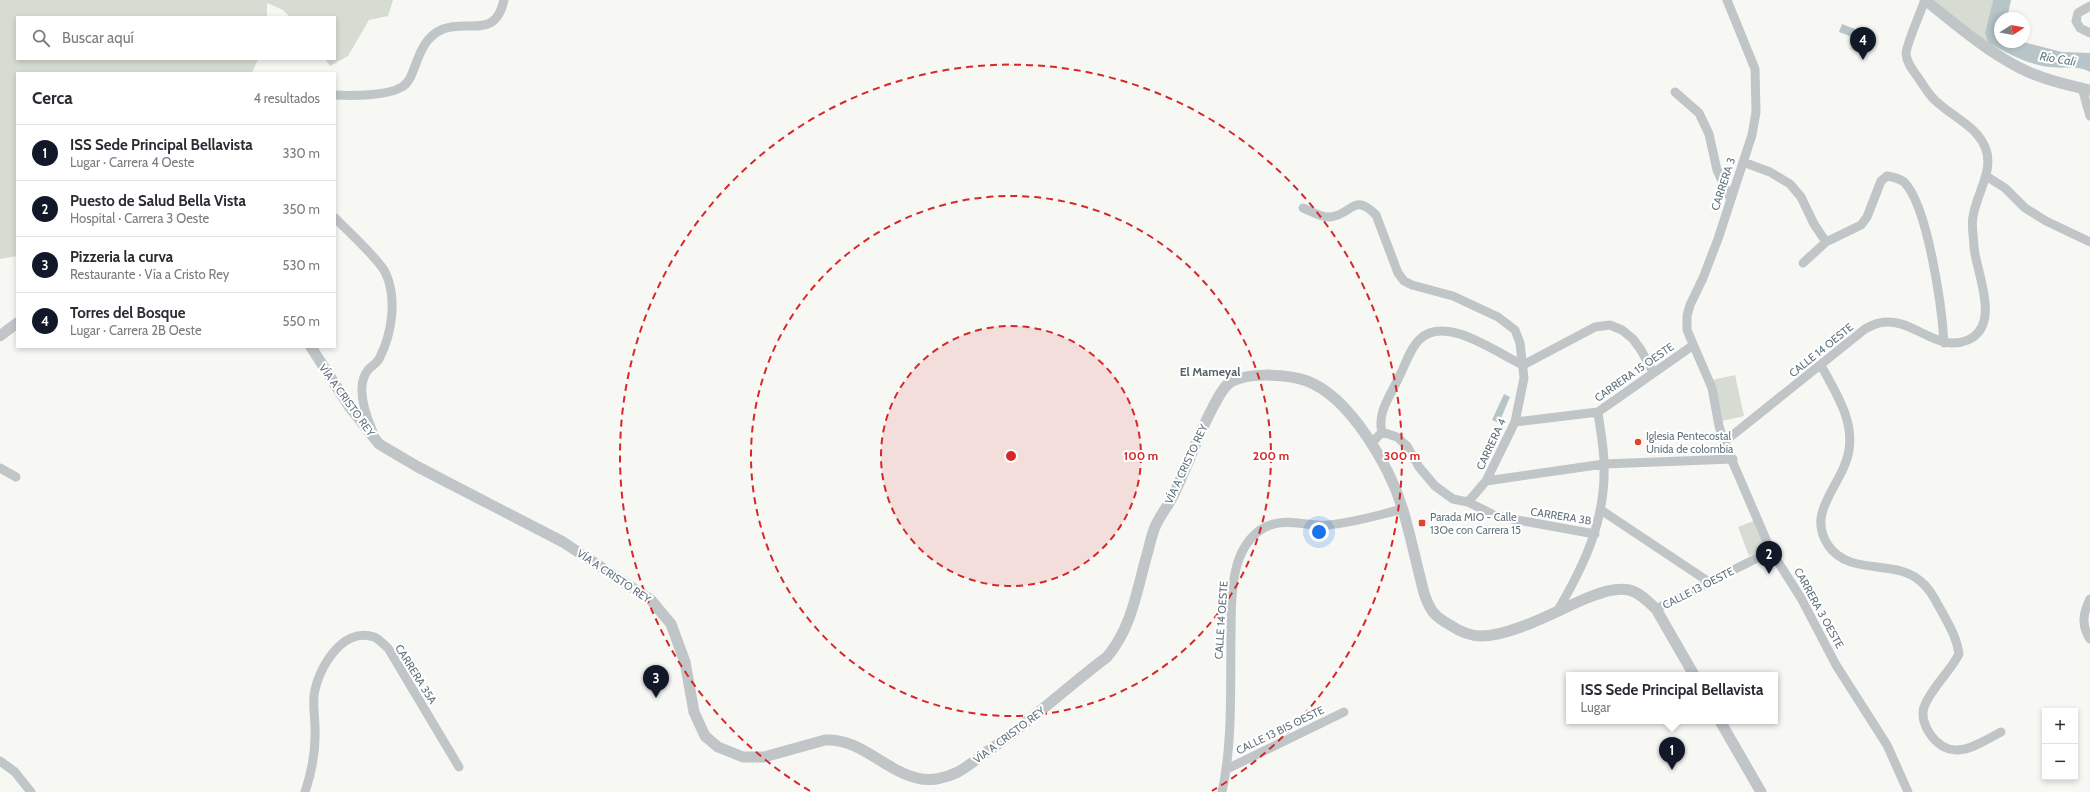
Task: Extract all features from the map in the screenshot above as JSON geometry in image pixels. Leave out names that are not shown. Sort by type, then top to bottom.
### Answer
[{"type":"street","points":[[336,95],[350,96],[393,91],[403,87],[410,78],[417,57],[429,38],[443,29],[483,27],[498,18],[504,0]]},
{"type":"street","name":"CARRERA 3","points":[[1687,316],[1690,305],[1703,278],[1718,239],[1730,198],[1752,135],[1756,112],[1757,85],[1755,69],[1727,0]]},
{"type":"street","points":[[2090,116],[2086,89],[2050,80],[2020,68],[1986,47],[1925,0],[1906,53],[1908,64],[1936,102],[1974,130],[1985,147],[1988,159],[1986,176],[2004,188],[2025,208],[2046,222],[2090,242]]},
{"type":"street","points":[[2090,6],[2078,13],[2076,21],[2080,28],[2090,33]]},
{"type":"street","points":[[1674,92],[1699,114],[1709,134],[1718,170],[1730,198]]},
{"type":"street","points":[[1743,162],[1770,172],[1790,184],[1801,197],[1814,224],[1826,242]]},
{"type":"street","points":[[1803,263],[1826,242],[1861,225],[1867,217],[1881,181],[1887,176],[1895,177],[1904,182],[1913,195],[1927,237],[1936,281],[1944,342]]},
{"type":"street","name":"CALLE 14 OESTE","points":[[1724,442],[1822,365],[1843,345],[1865,329],[1879,323],[1897,323],[1944,342],[1969,340],[1979,331],[1986,316],[1984,291],[1974,249],[1972,218],[1986,176]]},
{"type":"street","name":"CARRERA 4","points":[[1303,208],[1329,217],[1338,215],[1356,204],[1363,204],[1376,214],[1398,273],[1404,281],[1453,296],[1498,317],[1515,330],[1520,343],[1523,365],[1523,388],[1515,422],[1486,481],[1468,502]]},
{"type":"street","points":[[336,219],[386,273],[392,294],[392,312],[386,345],[379,359],[366,371],[362,390],[362,402],[378,442]]},
{"type":"street","name":"CARRERA 3 OESTE","points":[[1687,316],[1687,330],[1692,346],[1706,372],[1712,388],[1719,426],[1724,442],[1771,551],[1801,598],[1844,677],[1887,745],[1908,792]]},
{"type":"street","points":[[0,336],[16,324]]},
{"type":"street","points":[[1370,444],[1382,432],[1380,422],[1383,410],[1410,355],[1420,338],[1431,332],[1448,331],[1467,335],[1523,365],[1595,327],[1610,325],[1622,330],[1633,339],[1653,372]]},
{"type":"street","name":"CARRERA 15 OESTE","points":[[1515,422],[1598,412],[1692,346]]},
{"type":"street","name":"VÍA A CRISTO REY","points":[[312,348],[349,406],[378,442],[405,460],[563,542],[651,600],[671,624],[685,662],[694,712],[705,736],[718,747],[743,757],[764,757],[826,740],[835,740],[850,744],[906,774],[925,780],[950,775],[969,765],[1039,712],[1107,656],[1115,647],[1128,623],[1134,606],[1155,527],[1174,494],[1206,420],[1227,385],[1238,378],[1263,376],[1289,377],[1311,383],[1334,396],[1348,411],[1370,444],[1389,477],[1402,509],[1429,608],[1439,618],[1467,633],[1481,636],[1506,631],[1558,610]]},
{"type":"street","points":[[1822,365],[1847,417],[1849,434],[1849,450],[1844,468],[1820,512],[1820,526],[1823,536],[1832,551],[1848,560],[1864,566],[1895,570],[1918,579],[1930,592],[1950,626],[1958,644],[1959,654],[1924,708],[1923,719],[1926,729],[1941,746],[1950,750],[1962,750],[2001,732]]},
{"type":"street","points":[[1558,610],[1580,572],[1595,534],[1601,510],[1604,464],[1598,412]]},
{"type":"street","name":"CARRERA 3B","points":[[1382,432],[1398,437],[1407,446],[1419,467],[1435,486],[1453,499],[1468,502],[1496,516],[1595,534]]},
{"type":"street","points":[[1486,481],[1604,464],[1732,459]]},
{"type":"street","points":[[0,468],[16,477]]},
{"type":"street","name":"CALLE 14 OESTE","points":[[1222,792],[1227,769],[1230,721],[1231,614],[1237,565],[1255,533],[1274,524],[1290,522],[1311,526],[1329,525],[1402,509]]},
{"type":"street","name":"CARRERA 3B","points":[[1601,510],[1709,582]]},
{"type":"street","name":"CALLE 13 OESTE","points":[[1558,610],[1605,592],[1621,589],[1630,590],[1649,602],[1656,609],[1771,551]]},
{"type":"street","points":[[2090,599],[2083,615],[2083,624],[2090,639]]},
{"type":"street","points":[[1656,609],[1692,672]]},
{"type":"street","name":"CARRERA 35A","points":[[305,792],[315,755],[314,695],[320,675],[339,644],[349,638],[362,635],[374,637],[388,648],[459,767]]},
{"type":"street","name":"CALLE 13 BIS OESTE","points":[[1227,769],[1344,712]]},
{"type":"street","points":[[1722,724],[1761,792]]},
{"type":"street","points":[[0,761],[15,772],[31,792]]},
{"type":"shaded area","points":[[0,0],[393,0],[388,16],[369,20],[348,56],[330,66],[326,60],[336,60],[336,16],[289,16],[283,10],[267,3],[267,16],[16,16],[16,60],[258,60],[252,72],[16,72],[16,256],[0,259]]},
{"type":"shaded area","points":[[1925,0],[1993,0],[1985,33],[1988,43]]},
{"type":"shaded area","points":[[1854,39],[1863,42],[1859,52],[1850,49]]},
{"type":"shaded area","points":[[1735,375],[1744,416],[1722,421],[1712,380]]},
{"type":"shaded area","points":[[1756,520],[1768,549],[1749,556],[1738,527]]},
{"type":"water","points":[[1993,0],[2011,0],[2008,12],[1994,12],[1994,46],[1988,43],[1985,33]]},
{"type":"water","points":[[1842,24],[1855,29],[1852,37],[1839,32]]},
{"type":"water","name":"Río Cali","points":[[2030,44],[2062,52],[2090,53],[2090,72],[2075,68],[2055,68],[2042,66],[2018,58],[1998,48],[2030,48]]},
{"type":"water","points":[[1504,394],[1510,397],[1499,423],[1492,420]]},
{"type":"place","name":"Torres del Bosque","points":[[1863,60]]},
{"type":"place","name":"Iglesia Pentecostal Unida de colombia","points":[[1638,442]]},
{"type":"place","name":"Parada MIO - Calle 13Oe con Carrera 15","points":[[1422,523]]},
{"type":"place","name":"Puesto de Salud Bella Vista","points":[[1769,574]]},
{"type":"place","name":"Pizzeria la curva","points":[[656,698]]},
{"type":"place","name":"ISS Sede Principal Bellavista","points":[[1672,770]]},
{"type":"district","name":"El Mameyal","points":[[1210,372]]}]
